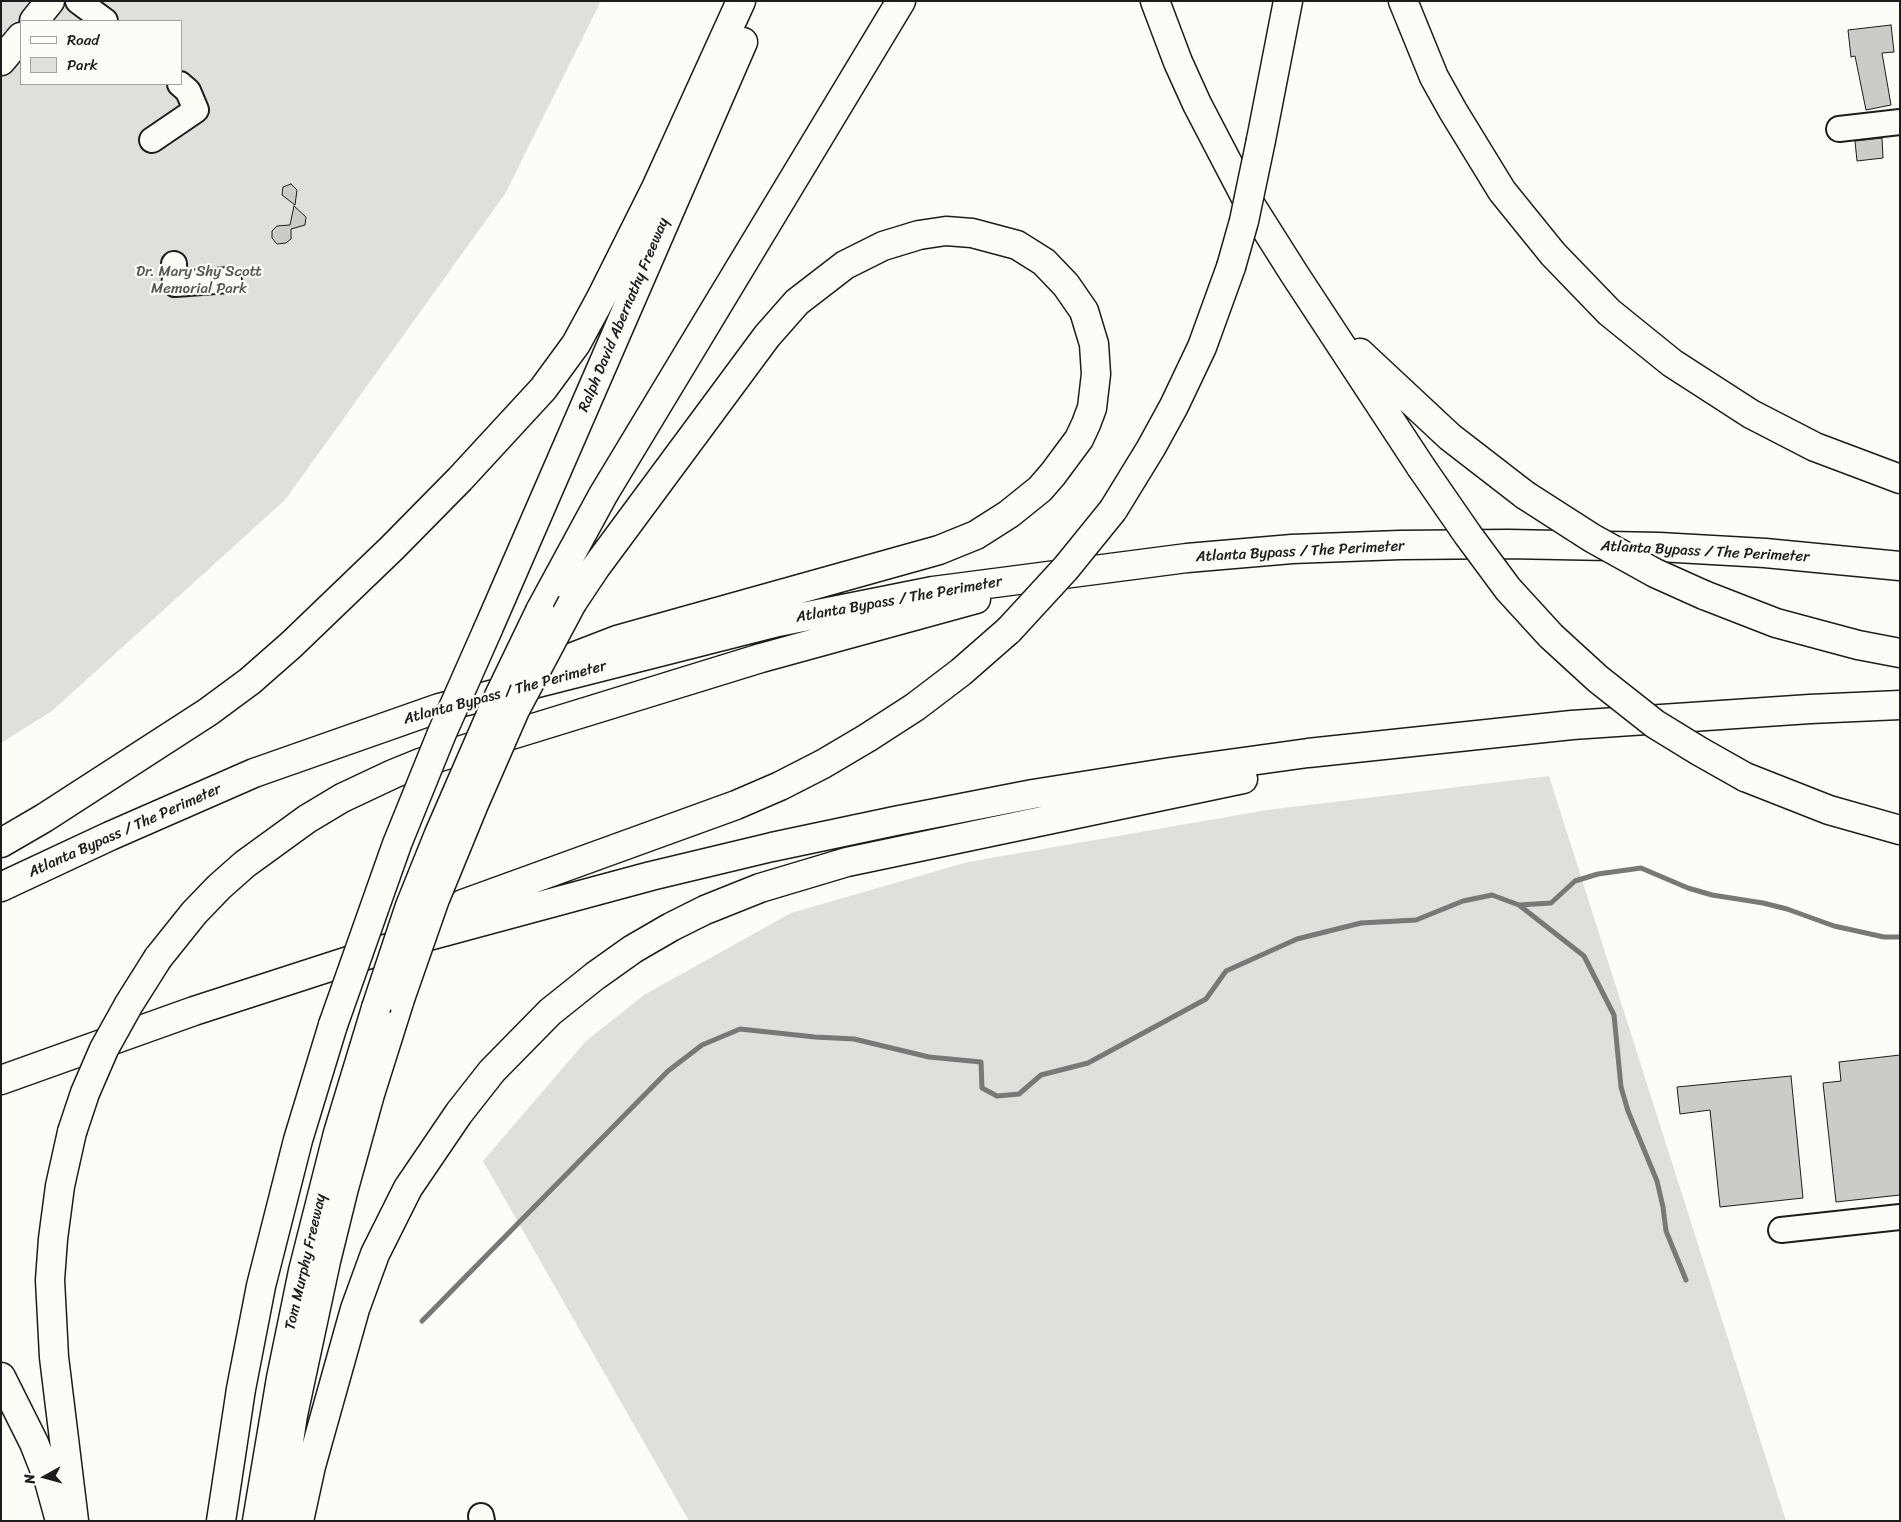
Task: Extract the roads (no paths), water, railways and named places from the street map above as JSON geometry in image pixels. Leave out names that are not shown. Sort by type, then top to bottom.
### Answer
[{"type":"main road","points":[[35,20],[50,1]]},
{"type":"main road","points":[[1,842],[58,808],[152,746],[208,712],[250,681],[291,646],[392,548],[460,479],[543,389],[576,344],[602,298],[656,188],[741,1]]},
{"type":"main road","name":"Ralph David Abernathy Freeway","points":[[221,1521],[241,1389],[261,1286],[298,1140],[358,951],[397,844],[442,733],[760,1]]},
{"type":"main road","points":[[277,1521],[294,1415],[326,1261],[367,1104],[410,906],[499,696],[540,611],[602,495],[901,1]]},
{"type":"main road","points":[[1155,1],[1178,62],[1214,138],[1261,222],[1294,275],[1422,467],[1468,535],[1508,589],[1551,636],[1598,679],[1655,724],[1745,777],[1828,810],[1900,830]]},
{"type":"main road","points":[[410,941],[463,904],[736,805],[780,786],[823,764],[915,707],[961,672],[1009,630],[1066,568],[1112,510],[1151,448],[1174,406],[1202,347],[1231,267],[1248,202],[1288,1]]},
{"type":"main road","points":[[1403,1],[1434,77],[1452,112],[1492,176],[1534,232],[1595,298],[1672,363],[1751,414],[1815,447],[1900,479]]},
{"type":"main road","points":[[1,61],[20,38]]},
{"type":"main road","points":[[388,1004],[435,899],[515,710],[572,603],[596,567],[767,336],[797,302],[845,265],[883,246],[919,235],[946,231],[972,233],[1017,245],[1031,253],[1056,274],[1076,297],[1084,311],[1094,344],[1096,374],[1092,408],[1080,439],[1068,457],[1040,489],[1010,514],[976,535],[940,550],[617,640],[439,708]]},
{"type":"main road","points":[[1294,275],[1331,321],[1370,364],[1450,437],[1525,496],[1600,542],[1656,573],[1704,595],[1776,623],[1858,645],[1900,653]]},
{"type":"main road","name":"Atlanta Bypass / The Perimeter","points":[[1,887],[110,836],[254,773],[439,708],[670,649],[821,613],[933,591],[1084,570],[1187,558],[1292,549],[1508,544],[1659,547],[1766,553],[1900,566]]},
{"type":"main road","points":[[74,1521],[54,1357],[50,1280],[60,1186],[72,1132],[85,1093],[104,1048],[129,1004],[158,958],[194,913],[219,887],[245,864],[307,819],[342,798],[393,774],[429,760],[762,658],[1084,570]]},
{"type":"main road","points":[[1,1080],[194,1010],[410,941],[651,876],[772,847],[904,819],[1033,794],[1171,772],[1445,737],[1719,714],[1900,705]]},
{"type":"main road","points":[[300,1521],[311,1466],[356,1309],[375,1254],[408,1188],[459,1113],[492,1071],[550,1012],[633,949],[705,910],[760,888],[847,862],[1445,737]]},
{"type":"main road","name":"Tom Murphy Freeway","points":[[257,1521],[279,1388],[303,1271],[338,1133],[388,1004]]},
{"type":"main road","points":[[1,1377],[34,1443],[60,1521]]},
{"type":"street","points":[[78,1],[104,20]]},
{"type":"street","points":[[152,140],[196,110],[188,90],[181,85]]},
{"type":"street","points":[[1839,129],[1900,122]]},
{"type":"street","points":[[174,264],[175,284],[229,280]]},
{"type":"street","points":[[1781,1230],[1900,1217]]},
{"type":"waterway","points":[[1519,905],[1551,903],[1575,881],[1598,874],[1641,868],[1688,888],[1712,895],[1787,909],[1834,926],[1884,937],[1900,937]]},
{"type":"waterway","points":[[422,1321],[668,1071],[702,1045],[740,1029],[854,1039],[929,1057],[981,1062],[982,1088],[997,1096],[1019,1094],[1041,1075],[1088,1063],[1206,999],[1226,971],[1297,939],[1361,923],[1416,920],[1463,901],[1492,895],[1519,905],[1584,956],[1614,1015],[1621,1087],[1628,1111],[1657,1181],[1666,1231],[1686,1280]]},
{"type":"park label","name":"Dr. Mary Shy Scott Memorial Park","points":[[199,280]]}]
